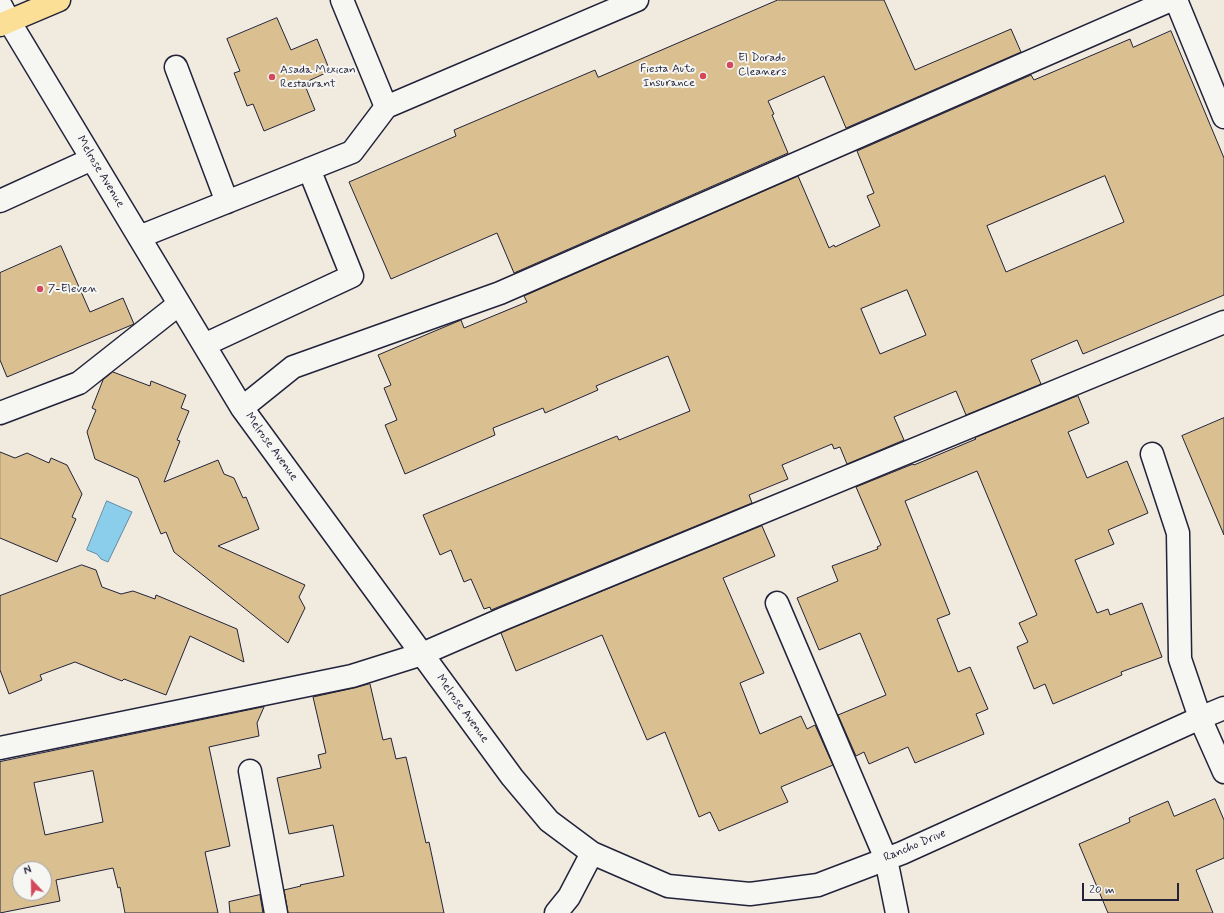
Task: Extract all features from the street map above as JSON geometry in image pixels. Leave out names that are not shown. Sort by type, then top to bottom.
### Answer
[{"type":"main road","points":[[3,17],[59,0]]},
{"type":"street","points":[[342,0],[386,107]]},
{"type":"street","points":[[139,237],[352,152],[386,107],[637,0]]},
{"type":"street","points":[[242,408],[293,367],[500,293],[1172,0]]},
{"type":"street","points":[[1176,0],[1224,117]]},
{"type":"street","name":"Melrose Avenue","points":[[3,17],[92,159],[242,408],[512,777],[549,821],[592,853]]},
{"type":"street","points":[[176,67],[228,202]]},
{"type":"street","points":[[0,201],[92,159]]},
{"type":"street","points":[[204,345],[352,276],[309,169]]},
{"type":"street","points":[[0,413],[80,383],[179,304]]},
{"type":"street","points":[[0,748],[352,676],[422,654],[1224,322]]},
{"type":"street","points":[[1152,454],[1178,533],[1180,659],[1200,718],[1224,772]]},
{"type":"street","points":[[777,603],[886,859],[897,913]]},
{"type":"street","name":"Rancho Drive","points":[[592,853],[668,886],[750,894],[818,885],[902,853],[1224,708]]},
{"type":"street","points":[[250,771],[276,913]]},
{"type":"street","points":[[556,913],[569,897],[592,853]]},
{"type":"water","points":[[107,501],[132,512],[108,562],[101,559],[97,554],[87,550]]},
{"type":"building","points":[[778,0],[884,0],[915,70],[1011,29],[1021,52],[846,128],[824,76],[768,101],[774,114],[772,115],[788,153],[514,273],[497,233],[391,279],[349,182],[456,136],[454,130],[595,70],[598,77]]},
{"type":"building","points":[[277,18],[291,50],[317,39],[330,71],[304,83],[315,110],[264,131],[253,104],[247,106],[234,73],[240,71],[227,39]]},
{"type":"building","points":[[1171,31],[1224,158],[1224,295],[1083,354],[1077,340],[1031,360],[1041,384],[966,415],[956,391],[894,417],[904,440],[847,464],[840,447],[834,449],[832,444],[782,465],[788,479],[749,495],[752,503],[491,610],[490,607],[484,609],[471,579],[464,582],[451,550],[440,555],[423,515],[617,436],[619,440],[690,411],[668,356],[596,386],[598,390],[545,413],[543,408],[493,428],[495,435],[405,474],[385,425],[397,420],[384,388],[391,385],[378,355],[461,320],[464,328],[527,302],[524,296],[798,176],[829,248],[834,245],[835,247],[880,226],[867,196],[874,193],[857,151],[1031,75],[1034,80],[1130,39],[1133,47]],"holes":[[[1105,176],[1124,222],[1006,272],[987,226]],[[907,290],[926,335],[880,354],[861,309]]]},
{"type":"building","points":[[61,246],[90,312],[123,298],[134,324],[7,377],[0,360],[0,273]]},
{"type":"building","points":[[113,372],[150,386],[151,381],[186,395],[181,408],[189,411],[177,440],[180,441],[164,482],[218,460],[224,474],[234,478],[243,498],[246,497],[259,529],[218,546],[305,585],[299,597],[305,608],[288,643],[174,552],[166,532],[161,534],[138,478],[95,459],[87,432],[96,410],[92,408],[103,380]]},
{"type":"building","points":[[1078,396],[1089,423],[1068,432],[1087,478],[1127,461],[1148,513],[1108,530],[1114,544],[1075,560],[1097,613],[1108,609],[1110,615],[1142,603],[1162,657],[1121,672],[1122,675],[1053,704],[1045,684],[1034,689],[1017,647],[1028,642],[1019,623],[1037,615],[977,471],[905,501],[950,614],[937,619],[958,672],[970,667],[988,709],[976,714],[984,734],[915,763],[908,747],[869,764],[864,752],[856,756],[838,715],[886,695],[860,633],[819,650],[797,598],[838,581],[832,566],[878,549],[877,547],[881,545],[856,487],[913,464],[914,465],[976,439],[975,438]]},
{"type":"building","points":[[1224,418],[1224,535],[1182,436]]},
{"type":"building","points":[[0,452],[15,458],[27,453],[49,463],[51,458],[67,465],[82,494],[72,517],[76,519],[57,562],[0,538]]},
{"type":"building","points":[[762,526],[775,556],[723,578],[764,673],[740,683],[760,734],[801,716],[807,729],[815,725],[833,765],[781,787],[788,802],[719,831],[710,812],[699,817],[665,732],[647,740],[602,635],[516,671],[501,633]]},
{"type":"building","points":[[82,565],[96,570],[102,587],[121,594],[133,591],[155,599],[156,595],[237,629],[244,662],[190,636],[166,695],[124,679],[122,681],[75,662],[40,675],[42,680],[9,694],[0,670],[0,596]]},
{"type":"building","points":[[370,684],[383,740],[391,738],[396,759],[406,757],[426,843],[429,842],[444,913],[288,913],[284,890],[301,886],[300,885],[344,876],[333,825],[289,834],[277,778],[321,768],[318,755],[326,753],[313,697]]},
{"type":"building","points":[[264,707],[257,723],[259,736],[209,747],[230,846],[205,852],[218,913],[125,913],[120,887],[118,888],[113,868],[56,880],[60,901],[0,913],[0,762]],"holes":[[[93,771],[103,822],[45,835],[34,783]]]},
{"type":"building","points":[[1215,799],[1224,820],[1224,858],[1196,870],[1213,913],[1108,913],[1079,844],[1130,822],[1129,818],[1168,801],[1174,816]]},
{"type":"building","points":[[260,895],[263,913],[230,913],[229,902]]},
{"type":"place","name":"El Dorado Cleaners","points":[[730,65]]},
{"type":"place","name":"Fiesta Auto Insurance","points":[[703,76]]},
{"type":"place","name":"Asada Mexican Restaurant","points":[[272,77]]},
{"type":"place","name":"7-Eleven","points":[[40,289]]}]
